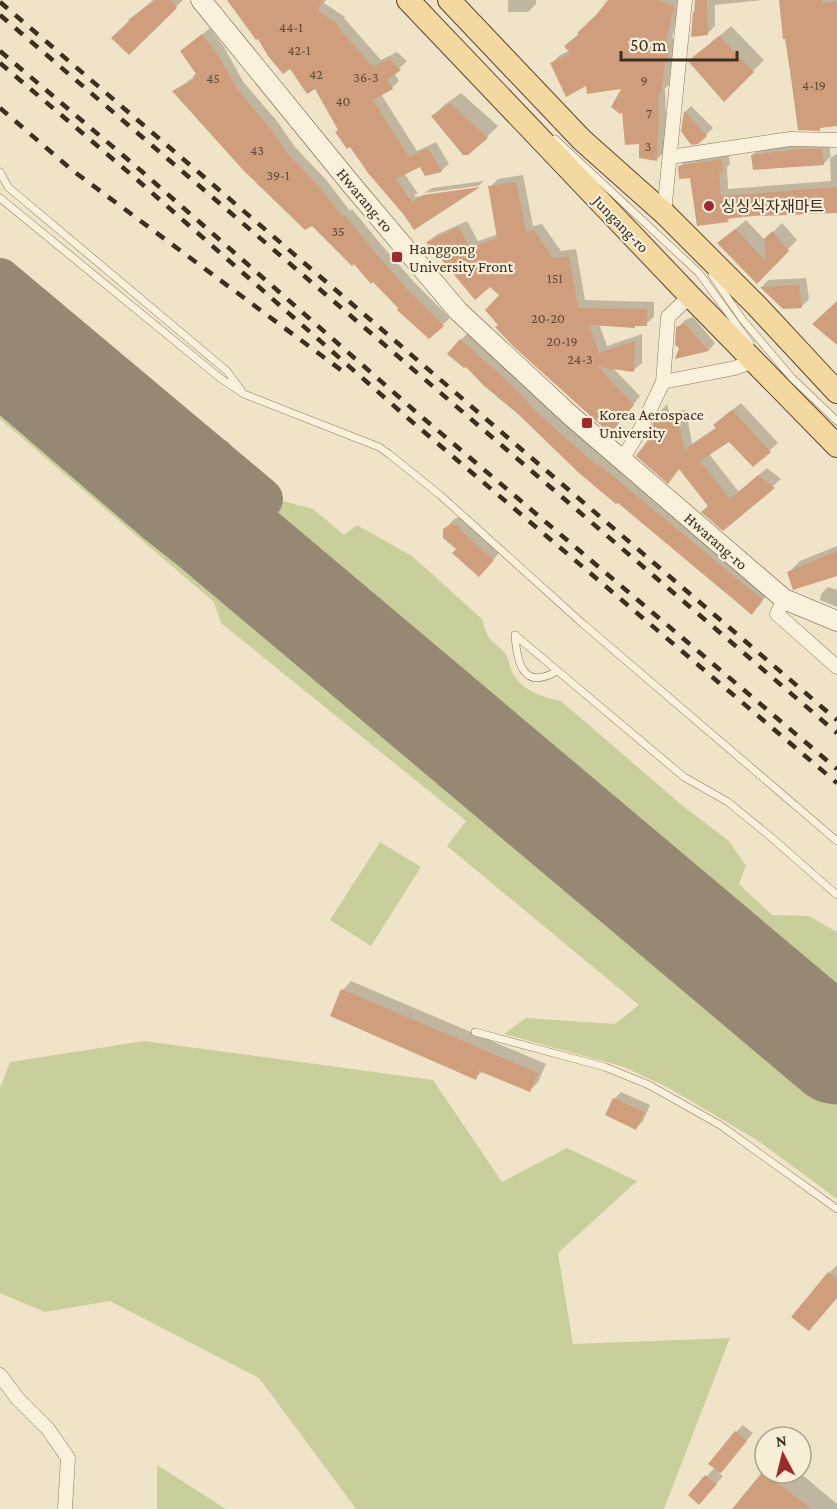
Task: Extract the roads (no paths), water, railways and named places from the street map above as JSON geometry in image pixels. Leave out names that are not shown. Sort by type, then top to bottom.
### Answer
[{"type":"main road","name":"Hwarang-ro","points":[[201,0],[458,311],[622,460],[784,599],[837,621]]},
{"type":"main road","name":"Jungang-ro","points":[[408,0],[690,296],[837,446]]},
{"type":"main road","name":"Jungang-ro","points":[[449,0],[582,140],[664,213],[757,306],[837,392]]},
{"type":"street","points":[[664,213],[671,125],[686,0]]},
{"type":"street","points":[[670,157],[790,139],[837,140]]},
{"type":"street","points":[[622,460],[641,428],[663,382],[668,316],[690,296]]},
{"type":"street","points":[[663,382],[735,368],[753,361]]},
{"type":"street","points":[[784,599],[777,614],[837,667]]},
{"type":"street","points":[[0,1375],[17,1398],[48,1429],[68,1458],[65,1509]]},
{"type":"lane","points":[[463,59],[541,127]]},
{"type":"lane","points":[[550,135],[699,273],[790,398]]},
{"type":"lane","points":[[0,172],[8,187],[227,371],[244,394]]},
{"type":"lane","points":[[0,198],[211,371],[244,394],[379,447],[389,454],[449,502],[582,623],[837,841]]},
{"type":"lane","points":[[687,237],[742,320],[792,378],[837,421]]},
{"type":"lane","points":[[557,671],[541,678],[533,678],[525,674],[518,658],[515,635],[684,777],[728,802],[772,837],[837,895]]},
{"type":"lane","points":[[475,1032],[605,1067],[649,1085],[720,1125],[837,1209]]},
{"type":"railway","points":[[0,2],[837,720]]},
{"type":"railway","points":[[0,15],[837,733]]},
{"type":"railway","points":[[0,51],[139,169],[416,412],[837,769]]},
{"type":"railway","points":[[0,63],[134,177],[410,420],[837,783]]},
{"type":"railway","points":[[0,108],[72,170],[345,373]]},
{"type":"place","name":"싱싱식자재마트","points":[[709,206]]},
{"type":"place","name":"Hanggong University Front","points":[[397,257]]},
{"type":"place","name":"Korea Aerospace University","points":[[587,423]]}]
